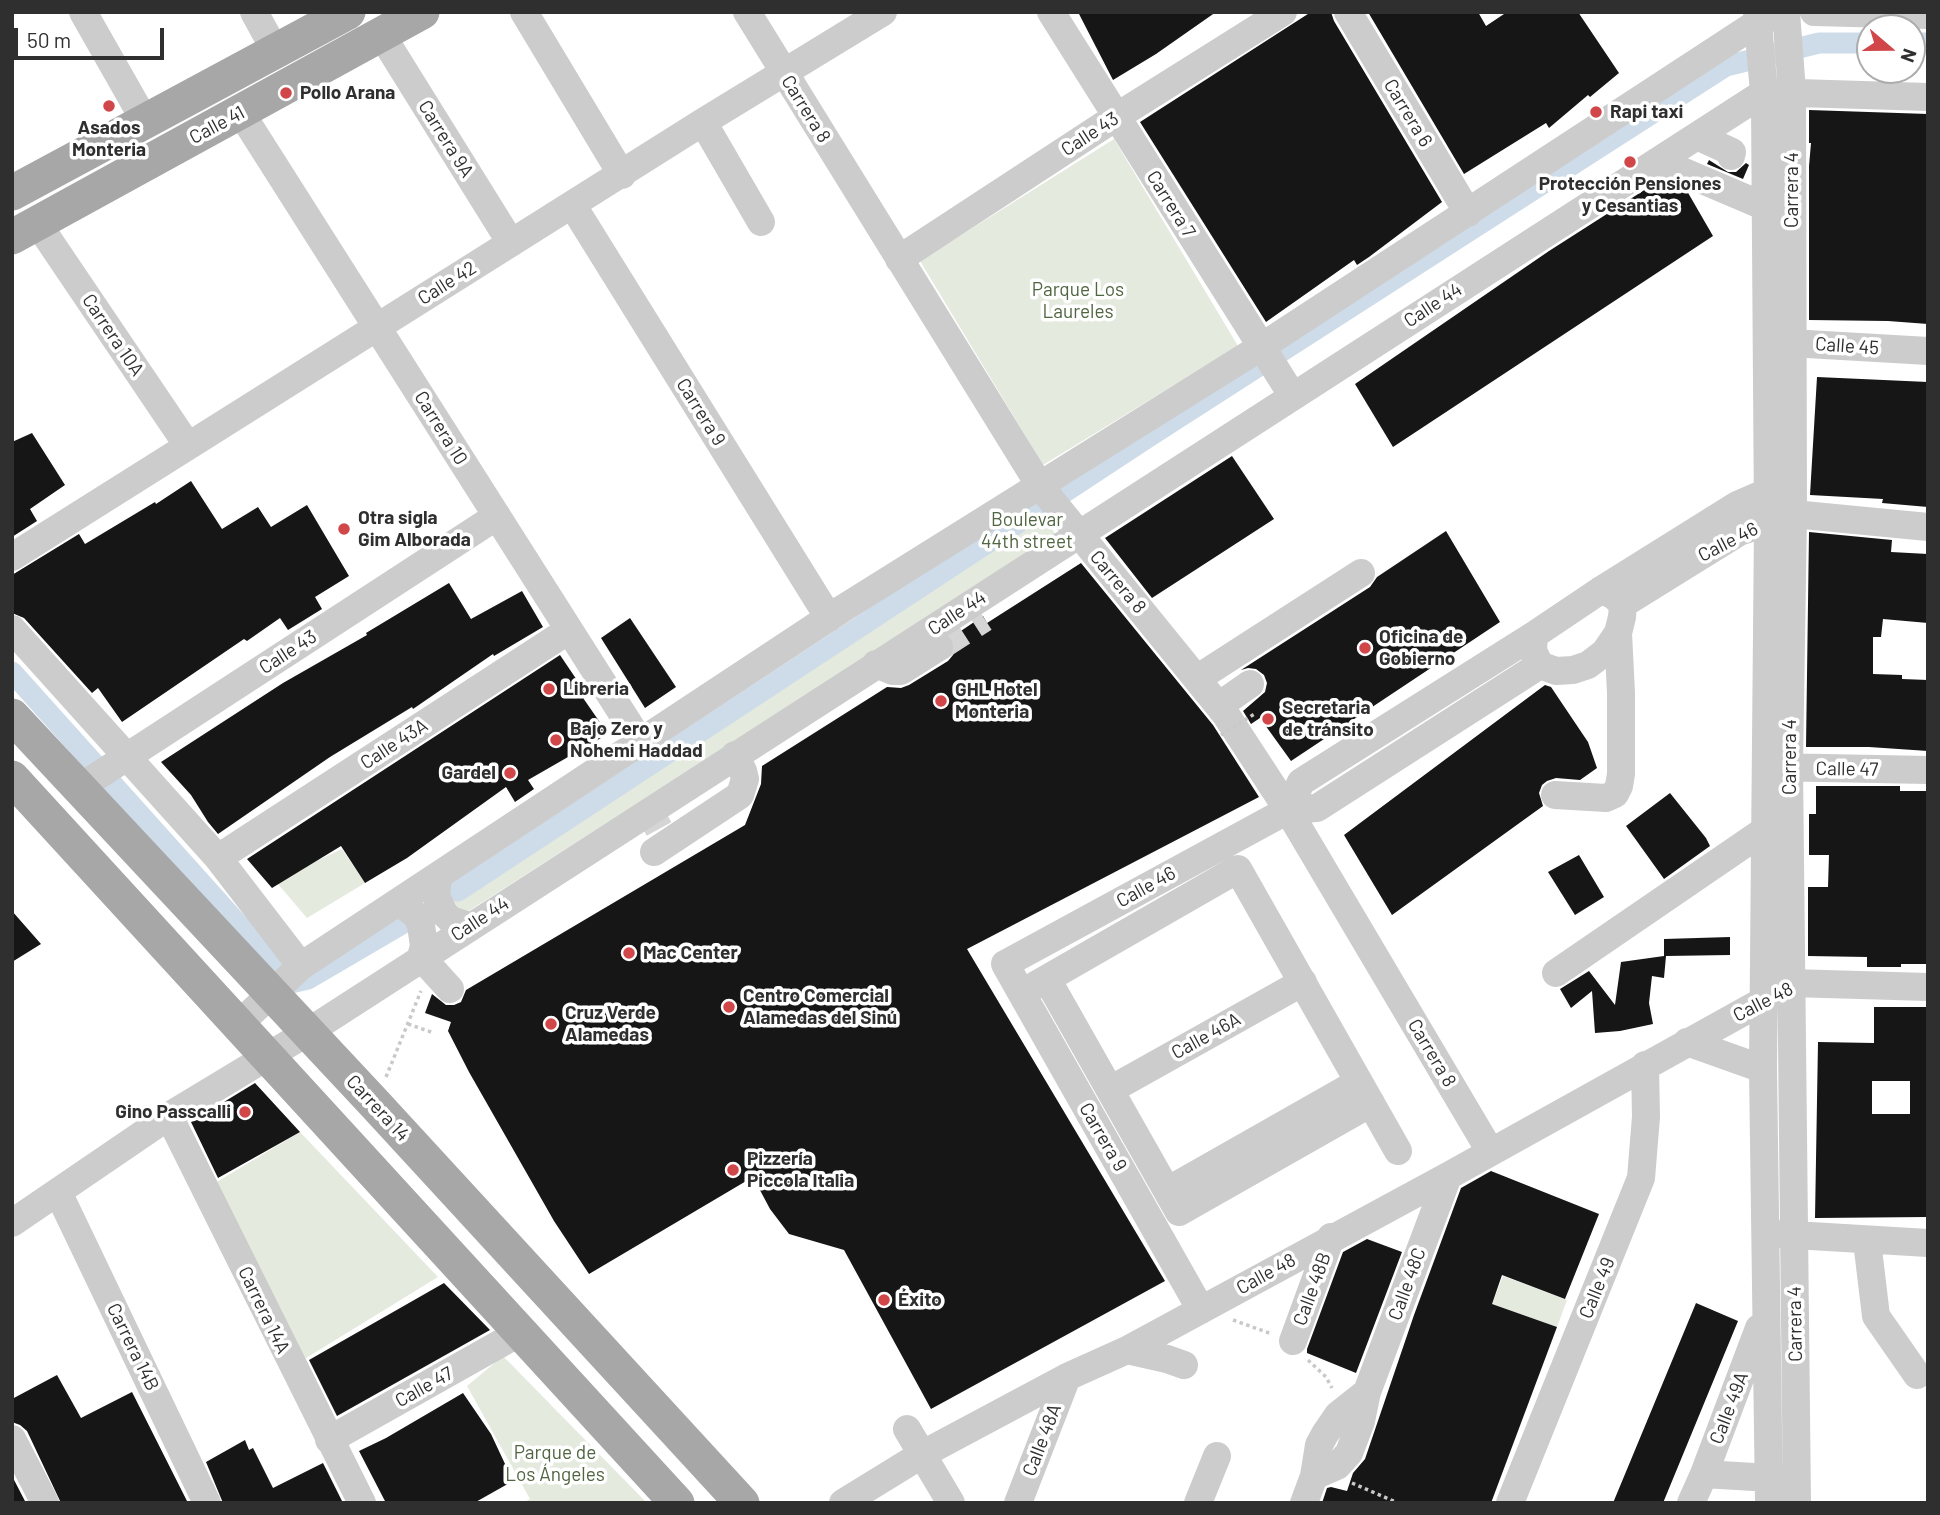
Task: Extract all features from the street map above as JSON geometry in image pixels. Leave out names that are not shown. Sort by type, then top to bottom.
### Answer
[{"type":"main road","name":"Calle 41","points":[[15,186],[146,122],[348,12]]},
{"type":"main road","name":"Calle 41","points":[[25,231],[422,12]]},
{"type":"main road","name":"Carrera 14","points":[[12,716],[287,979],[308,1032],[742,1503]]},
{"type":"main road","points":[[15,785],[677,1503]]},
{"type":"street","points":[[83,12],[146,122]]},
{"type":"street","points":[[254,12],[276,52]]},
{"type":"street","points":[[524,12],[622,175]]},
{"type":"street","name":"Carrera 8","points":[[747,12],[1043,491],[1191,669]]},
{"type":"street","name":"Calle 42","points":[[12,557],[703,122],[883,12]]},
{"type":"street","name":"Carrera 7","points":[[1051,12],[1288,389]]},
{"type":"street","name":"Calle 43","points":[[899,260],[1116,117],[1283,12]]},
{"type":"street","name":"Carrera 6","points":[[1348,12],[1468,213]]},
{"type":"street","points":[[1814,12],[1928,15]]},
{"type":"street","points":[[237,1025],[287,979],[398,902],[829,618],[1043,491],[1264,352],[1468,213],[1758,26],[1786,17]]},
{"type":"street","name":"Carrera 4","points":[[1786,17],[1778,83],[1781,518],[1777,767],[1791,983],[1797,1491]]},
{"type":"street","name":"Carrera 4","points":[[1758,26],[1778,83]]},
{"type":"street","name":"Carrera 9A","points":[[381,34],[511,243]]},
{"type":"street","points":[[1781,518],[1767,492],[1779,342],[1766,206],[1778,83],[1928,97]]},
{"type":"street","name":"Calle 44","points":[[12,1223],[169,1116],[308,1032],[435,972],[469,926],[662,825],[735,755],[1034,563],[1075,529],[1288,389],[1778,83]]},
{"type":"street","name":"Carrera 10","points":[[241,113],[641,743]]},
{"type":"street","points":[[703,122],[761,222]]},
{"type":"street","points":[[1697,136],[1732,152],[1724,173]]},
{"type":"street","points":[[1658,160],[1724,173],[1766,206]]},
{"type":"street","name":"Carrera 9","points":[[573,206],[829,618]]},
{"type":"street","name":"Carrera 10A","points":[[25,231],[188,446]]},
{"type":"street","name":"Calle 45","points":[[1779,342],[1928,351]]},
{"type":"street","name":"Calle 46","points":[[1612,597],[1737,505],[1767,492]]},
{"type":"street","name":"Calle 43","points":[[85,784],[497,516]]},
{"type":"street","name":"Calle 46","points":[[1612,597],[1739,532],[1781,518],[1928,527]]},
{"type":"street","points":[[984,618],[1023,593],[1031,580],[1034,563]]},
{"type":"street","points":[[1250,684],[1222,719],[1216,718],[1209,715],[1179,676],[1179,670],[1191,669],[1276,638],[1361,573]]},
{"type":"street","points":[[1288,810],[1301,782],[1534,635],[1612,597],[1618,634],[1621,774],[1615,794],[1606,798],[1555,795]]},
{"type":"street","points":[[12,629],[122,761],[218,858],[287,979]]},
{"type":"street","name":"Calle 43A","points":[[218,858],[569,630]]},
{"type":"street","points":[[1534,635],[1534,651],[1540,665],[1556,671],[1573,670],[1588,665],[1605,652],[1618,634]]},
{"type":"street","points":[[876,664],[893,671],[901,671],[939,647]]},
{"type":"street","name":"Calle 46","points":[[1004,964],[1288,810],[1317,808],[1540,665]]},
{"type":"street","points":[[1573,670],[1621,693]]},
{"type":"street","name":"Carrera 8","points":[[1222,719],[1288,810],[1490,1151]]},
{"type":"street","points":[[662,825],[740,795],[745,779],[735,755]]},
{"type":"street","points":[[1768,1490],[1763,1069],[1765,830],[1777,767]]},
{"type":"street","name":"Calle 47","points":[[1777,767],[1928,770]]},
{"type":"street","points":[[1556,974],[1765,830]]},
{"type":"street","points":[[1021,993],[1238,869],[1398,1150]]},
{"type":"street","points":[[438,877],[436,896],[444,913],[451,920],[469,926]]},
{"type":"street","points":[[398,902],[408,907],[421,925],[424,946],[435,972]]},
{"type":"street","name":"Carrera 9","points":[[1004,964],[1201,1310]]},
{"type":"street","name":"Carrera 9","points":[[1047,979],[1173,1201],[1365,1093]]},
{"type":"street","name":"Calle 46A","points":[[1110,1090],[1303,982]]},
{"type":"street","name":"Calle 48","points":[[843,1503],[921,1455],[1067,1377],[1127,1350],[1331,1237],[1448,1176],[1791,983],[1928,987]]},
{"type":"street","points":[[1687,1042],[1763,1069]]},
{"type":"street","name":"Calle 49","points":[[1510,1503],[1642,1178],[1646,1116],[1645,1065]]},
{"type":"street","name":"Carrera 14A","points":[[169,1116],[328,1440],[362,1503]]},
{"type":"street","name":"Calle 48C","points":[[1304,1503],[1314,1476],[1319,1446],[1325,1434],[1338,1415],[1367,1392],[1448,1176]]},
{"type":"street","name":"Carrera 14B","points":[[58,1192],[207,1503]]},
{"type":"street","points":[[1764,1235],[1793,1234],[1928,1243]]},
{"type":"street","name":"Calle 48B","points":[[1293,1341],[1331,1237]]},
{"type":"street","points":[[1867,1241],[1876,1316],[1917,1375]]},
{"type":"street","name":"Calle 49A","points":[[1691,1503],[1765,1312]]},
{"type":"street","name":"Calle 47","points":[[328,1440],[519,1333]]},
{"type":"street","points":[[1127,1350],[1167,1359],[1184,1366]]},
{"type":"street","name":"Calle 48A","points":[[1018,1503],[1067,1377]]},
{"type":"street","points":[[907,1429],[951,1503]]},
{"type":"street","points":[[12,1439],[45,1503]]},
{"type":"street","points":[[1198,1503],[1217,1456]]},
{"type":"street","points":[[1704,1474],[1768,1490],[1797,1491]]},
{"type":"path","points":[[1222,719],[1256,713]]},
{"type":"path","points":[[386,1077],[424,984],[435,972]]},
{"type":"path","points":[[408,1024],[434,1033]]},
{"type":"path","points":[[1314,1476],[1342,1479],[1398,1503]]},
{"type":"green space","name":"Parque Los Laureles","points":[[1114,139],[1238,346],[1043,465],[920,261]]},
{"type":"green space","name":"Boulevar 44th street","points":[[1035,503],[1056,535],[464,914],[449,896],[447,886]]},
{"type":"green space","points":[[342,849],[365,883],[307,918],[278,884],[310,864]]},
{"type":"green space","points":[[300,1132],[438,1277],[298,1363],[205,1189]]},
{"type":"green space","points":[[1503,1276],[1567,1300],[1557,1327],[1492,1304]]},
{"type":"green space","name":"Parque de Los Ángeles","points":[[503,1356],[647,1503],[523,1503],[530,1499],[467,1386]]},
{"type":"building","points":[[1078,12],[1216,12],[1113,80]]},
{"type":"building","points":[[1311,12],[1331,12],[1442,202],[1369,257],[1357,265],[1354,260],[1266,322],[1140,122]]},
{"type":"building","points":[[1368,12],[1478,12],[1486,26],[1507,12],[1578,12],[1619,73],[1549,128],[1546,123],[1464,174]]},
{"type":"building","points":[[1809,110],[1928,114],[1928,324],[1809,320]]},
{"type":"building","points":[[1709,160],[1728,172],[1736,172],[1746,163],[1749,165],[1743,179],[1707,164]]},
{"type":"building","points":[[1660,180],[1687,191],[1713,236],[1393,447],[1355,384],[1549,251]]},
{"type":"building","points":[[1817,377],[1928,382],[1928,507],[1882,503],[1883,499],[1810,495]]},
{"type":"building","points":[[32,433],[65,485],[30,509],[37,521],[12,537],[12,442]]},
{"type":"building","points":[[1232,456],[1274,519],[1152,598],[1105,538]]},
{"type":"building","points":[[191,481],[222,529],[258,507],[271,527],[307,505],[349,576],[315,597],[322,609],[288,630],[280,618],[247,641],[244,639],[122,722],[98,688],[92,693],[24,618],[12,613],[12,575],[79,534],[85,544]]},
{"type":"building","name":"Oficina de Gobierno","points":[[1446,531],[1500,622],[1291,761],[1260,718],[1251,724],[1243,711],[1265,692],[1267,683],[1264,675],[1256,669],[1241,670],[1370,587],[1377,577]]},
{"type":"building","points":[[1809,532],[1892,540],[1891,552],[1928,554],[1928,623],[1883,619],[1881,637],[1873,637],[1873,674],[1902,675],[1902,679],[1928,680],[1928,751],[1806,747]]},
{"type":"building","name":"Centro Comercial Alamedas del Sinú","points":[[1081,563],[1213,725],[1259,797],[967,949],[1165,1281],[931,1409],[844,1250],[789,1234],[770,1209],[753,1177],[589,1274],[554,1221],[469,1072],[448,1031],[451,1022],[425,1013],[432,994],[446,1005],[461,1002],[466,990],[745,825],[761,784],[762,766],[887,687],[901,688],[909,685],[948,661],[956,647],[952,637],[983,616],[987,623]]},
{"type":"building","points":[[449,583],[471,619],[522,591],[543,627],[494,656],[493,654],[413,709],[412,707],[330,757],[218,834],[191,795],[161,762],[283,683],[367,635],[366,633]]},
{"type":"building","points":[[630,618],[676,687],[645,708],[601,638]]},
{"type":"building","points":[[560,655],[585,692],[581,695],[608,734],[528,780],[534,789],[515,802],[506,787],[407,858],[365,883],[341,846],[272,888],[247,859]]},
{"type":"building","points":[[1545,685],[1551,687],[1588,742],[1597,768],[1580,780],[1556,778],[1547,781],[1539,793],[1543,806],[1392,915],[1344,835]]},
{"type":"building","points":[[1816,786],[1900,786],[1900,791],[1928,791],[1928,964],[1867,967],[1867,957],[1808,956],[1808,887],[1828,887],[1829,855],[1809,855],[1809,814],[1816,814]]},
{"type":"building","points":[[1670,793],[1710,846],[1664,879],[1626,826]]},
{"type":"building","points":[[1579,855],[1604,897],[1575,915],[1548,872]]},
{"type":"building","points":[[12,911],[41,944],[12,962]]},
{"type":"building","points":[[1730,937],[1730,955],[1666,956],[1664,978],[1652,976],[1649,1003],[1653,1024],[1595,1033],[1592,991],[1571,1008],[1560,989],[1589,971],[1615,1005],[1621,962],[1664,956],[1664,939]]},
{"type":"building","points":[[1874,1007],[1928,1007],[1928,1217],[1815,1218],[1818,1042],[1874,1043]],"holes":[[[1872,1081],[1910,1081],[1910,1114],[1872,1114]]]},
{"type":"building","points":[[255,1083],[300,1132],[218,1178],[191,1122]]},
{"type":"building","points":[[1491,1171],[1599,1214],[1565,1299],[1502,1275],[1492,1304],[1557,1327],[1491,1503],[1322,1503],[1327,1488],[1347,1491],[1353,1473],[1365,1459],[1461,1188]]},
{"type":"building","points":[[1367,1239],[1402,1252],[1356,1373],[1307,1353],[1307,1349],[1343,1252]]},
{"type":"building","points":[[444,1283],[490,1330],[337,1416],[309,1360]]},
{"type":"building","points":[[1696,1303],[1738,1321],[1663,1503],[1613,1503]]},
{"type":"building","points":[[57,1375],[81,1418],[132,1392],[188,1503],[61,1503],[27,1431],[12,1422],[12,1399]]},
{"type":"building","points":[[463,1393],[491,1434],[513,1481],[474,1503],[386,1503],[359,1451]]},
{"type":"building","points":[[245,1440],[249,1450],[253,1448],[273,1488],[323,1463],[343,1503],[223,1503],[206,1462]]},
{"type":"building","points":[[12,1476],[26,1503],[12,1503]]},
{"type":"waterway","points":[[458,891],[1150,436],[1726,66],[1819,43],[1856,43]]},
{"type":"waterway","points":[[12,672],[291,983],[308,979],[402,924]]},
{"type":"tunnel","points":[[939,647],[984,618]]},
{"type":"tunnel","points":[[653,818],[659,829]]},
{"type":"place","name":"Pollo Arana","points":[[286,93]]},
{"type":"place","name":"Asados Monteria","points":[[109,106]]},
{"type":"place","name":"Rapi taxi","points":[[1596,112]]},
{"type":"place","name":"Protección Pensiones y Cesantias","points":[[1630,162]]},
{"type":"place","name":"Otra sigla Gim Alborada","points":[[344,529]]},
{"type":"place","name":"Oficina de Gobierno","points":[[1365,648]]},
{"type":"place","name":"Libreria","points":[[549,689]]},
{"type":"place","name":"GHL Hotel Monteria","points":[[941,701]]},
{"type":"place","name":"Secretaria de tránsito","points":[[1268,719]]},
{"type":"place","name":"Bajo Zero y Nohemi Haddad","points":[[556,740]]},
{"type":"place","name":"Gardel","points":[[510,773]]},
{"type":"place","name":"Mac Center","points":[[629,953]]},
{"type":"place","name":"Centro Comercial Alamedas del Sinú","points":[[729,1007]]},
{"type":"place","name":"Cruz Verde Alamedas","points":[[551,1024]]},
{"type":"place","name":"Gino Passcalli","points":[[245,1112]]},
{"type":"place","name":"Pizzería Piccola Italia","points":[[733,1170]]},
{"type":"place","name":"Éxito","points":[[884,1300]]}]
